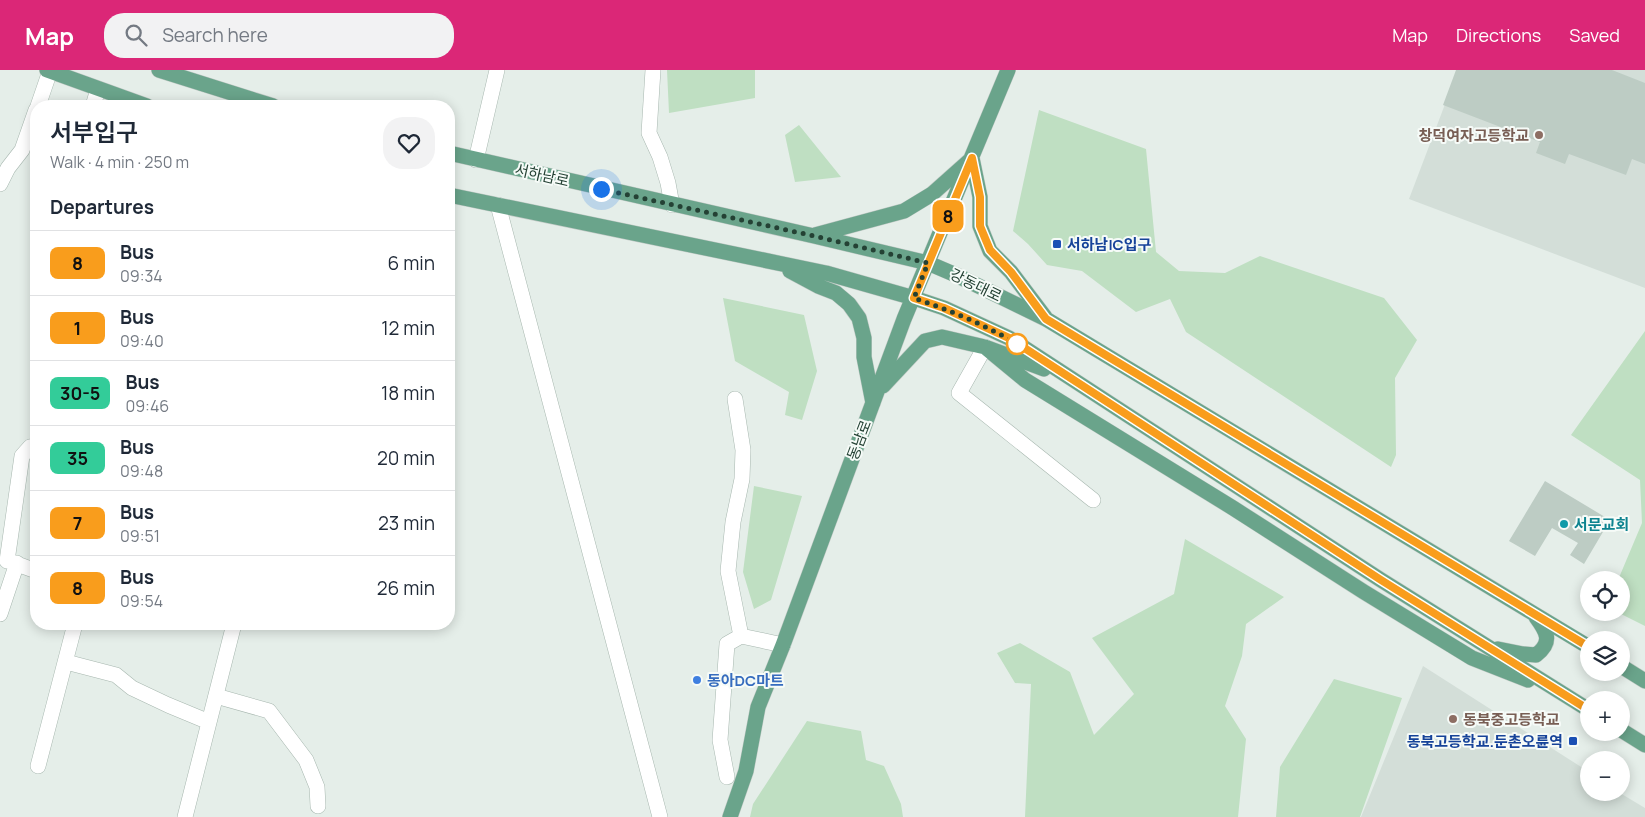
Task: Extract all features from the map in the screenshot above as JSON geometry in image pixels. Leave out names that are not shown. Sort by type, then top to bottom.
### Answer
[{"type":"main road","points":[[159,70],[254,100]]},
{"type":"main road","name":"동남로","points":[[730,817],[746,771],[758,707],[914,298],[1008,70]]},
{"type":"main road","points":[[49,71],[130,100]]},
{"type":"main road","name":"서하남로","points":[[455,155],[928,263]]},
{"type":"main road","points":[[814,236],[904,211],[932,194],[972,158]]},
{"type":"main road","points":[[972,158],[980,197],[980,226],[990,250],[1011,272],[1046,319]]},
{"type":"main road","points":[[455,197],[826,273],[944,308],[1009,338],[1381,580],[1580,704]]},
{"type":"main road","points":[[775,263],[818,286],[836,293],[849,304],[859,318],[864,338],[864,357],[875,398]]},
{"type":"main road","name":"강동대로","points":[[928,263],[1046,319],[1580,641]]},
{"type":"main road","points":[[875,398],[925,341],[942,336],[985,347],[1070,378]]},
{"type":"main road","points":[[985,347],[1025,380],[1234,508],[1364,592],[1472,658],[1564,694]]},
{"type":"main road","points":[[1486,646],[1536,655],[1545,648],[1547,639],[1545,629],[1532,612]]},
{"type":"main road","points":[[1630,672],[1645,681]]},
{"type":"main road","points":[[1630,736],[1645,745]]},
{"type":"street","points":[[476,160],[497,70]]},
{"type":"street","points":[[653,70],[649,133],[662,164],[672,205]]},
{"type":"street","points":[[40,100],[49,71]]},
{"type":"street","points":[[95,100],[98,89]]},
{"type":"street","points":[[0,184],[8,168],[22,150],[30,127]]},
{"type":"street","points":[[498,205],[660,817]]},
{"type":"street","points":[[985,347],[959,393],[1093,500]]},
{"type":"street","points":[[735,399],[743,450],[742,479],[733,522],[728,571],[741,636]]},
{"type":"street","points":[[0,614],[22,456],[30,447]]},
{"type":"street","points":[[8,561],[30,569]]},
{"type":"street","points":[[38,766],[74,630]]},
{"type":"street","points":[[185,817],[216,696],[230,630]]},
{"type":"street","points":[[727,777],[720,740],[727,644],[741,636],[783,645]]},
{"type":"street","points":[[66,662],[116,675],[132,688],[209,722]]},
{"type":"street","points":[[216,696],[269,711],[306,760],[318,787],[318,806]]},
{"type":"shaded area","name":"창덕여자고등학교","points":[[1458,70],[1645,70],[1645,288],[1409,199]]},
{"type":"shaded area","name":"동북중고등학교","points":[[1423,666],[1580,766],[1580,801],[1630,801],[1630,799],[1645,808],[1645,817],[1361,817]]},
{"type":"green space","points":[[667,70],[755,70],[755,98],[669,113]]},
{"type":"green space","points":[[1039,110],[1146,149],[1156,252],[1179,271],[1225,273],[1260,256],[1384,298],[1417,340],[1395,378],[1396,455],[1391,467],[1186,332],[1170,299],[1136,312],[1082,271],[1047,265],[1013,231]]},
{"type":"green space","points":[[799,125],[841,177],[795,182],[785,135]]},
{"type":"green space","points":[[723,298],[804,315],[817,371],[802,420],[785,415],[789,392],[735,361]]},
{"type":"green space","points":[[1645,331],[1645,626],[1630,618],[1630,571],[1622,571],[1642,523],[1640,480],[1571,435]]},
{"type":"green space","points":[[754,486],[802,496],[771,600],[754,609],[743,572]]},
{"type":"green space","points":[[1185,539],[1284,597],[1246,624],[1242,656],[1225,706],[1246,739],[1238,817],[1025,817],[1031,684],[1015,683],[997,653],[1020,643],[1070,672],[1094,735],[1134,694],[1092,638],[1174,594]]},
{"type":"green space","points":[[1334,679],[1402,698],[1360,817],[1276,817],[1280,767]]},
{"type":"green space","points":[[807,721],[861,731],[866,760],[884,766],[901,804],[903,817],[750,817],[753,804]]},
{"type":"building","points":[[1456,70],[1612,70],[1645,83],[1645,164],[1632,159],[1626,175],[1569,154],[1565,164],[1536,153],[1540,142],[1443,105]]},
{"type":"building","name":"서문교회","points":[[1545,481],[1610,520],[1584,564],[1570,555],[1578,543],[1552,528],[1535,556],[1509,541]]},
{"type":"bus line","name":"8","points":[[1580,642],[1046,319],[1011,272],[990,250],[980,226],[980,197],[972,158],[914,298],[944,308],[1009,338],[1381,580],[1580,704]]},
{"type":"place","name":"창덕여자고등학교","points":[[1539,135]]},
{"type":"place","name":"서하남IC입구","points":[[1057,244]]},
{"type":"place","name":"서문교회","points":[[1564,524]]},
{"type":"place","name":"동아DC마트","points":[[697,680]]},
{"type":"place","name":"동북중고등학교","points":[[1453,719]]},
{"type":"place","name":"동북고등학교.둔촌오륜역","points":[[1573,741]]},
{"type":"route","points":[[601,189],[928,263],[914,298],[944,308],[1009,338],[1024,348],[1017,344]]}]
